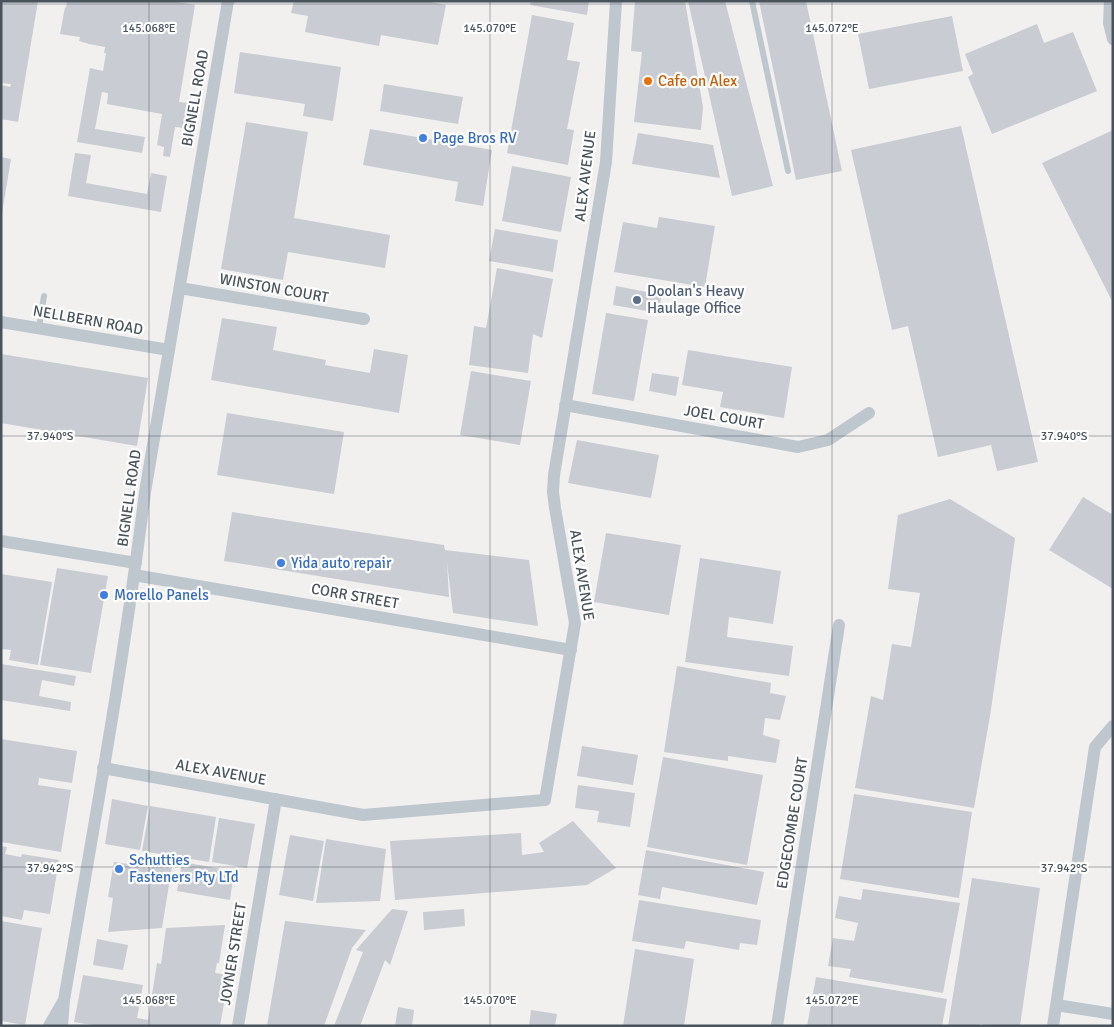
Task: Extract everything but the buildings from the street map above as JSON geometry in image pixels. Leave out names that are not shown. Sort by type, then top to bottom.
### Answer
[{"type":"street","name":"BIGNELL ROAD","points":[[62,1026],[64,1000],[135,569],[145,492],[228,1]]},
{"type":"street","name":"ALEX AVENUE","points":[[103,768],[363,815],[545,800],[575,623],[553,492],[554,475],[606,162],[616,1]]},
{"type":"street","points":[[1110,1],[1109,18],[1113,39]]},
{"type":"street","name":"WINSTON COURT","points":[[180,288],[364,319]]},
{"type":"street","name":"NELLBERN ROAD","points":[[1,322],[169,350]]},
{"type":"street","name":"JOEL COURT","points":[[566,406],[798,447],[828,440],[869,413]]},
{"type":"street","name":"CORR STREET","points":[[1,541],[135,569],[571,650]]},
{"type":"street","name":"EDGECOMBE COURT","points":[[777,1026],[839,625]]},
{"type":"street","points":[[1053,1026],[1096,747],[1113,726]]},
{"type":"street","name":"JOYNER STREET","points":[[238,1026],[276,799]]},
{"type":"street","name":"BIGNELL ROAD","points":[[49,1026],[64,1000]]},
{"type":"street","points":[[1056,1005],[1113,1014]]},
{"type":"lane","points":[[752,1],[788,171]]},
{"type":"lane","points":[[39,328],[44,296]]},
{"type":"place","name":"Cafe on Alex","points":[[648,81]]},
{"type":"place","name":"Page Bros RV","points":[[423,138]]},
{"type":"place","name":"Doolan's Heavy Haulage Office","points":[[637,300]]},
{"type":"place","name":"Yida auto repair","points":[[281,563]]},
{"type":"place","name":"Morello Panels","points":[[104,595]]},
{"type":"place","name":"Schutties Fasteners Pty LTd","points":[[119,869]]}]
